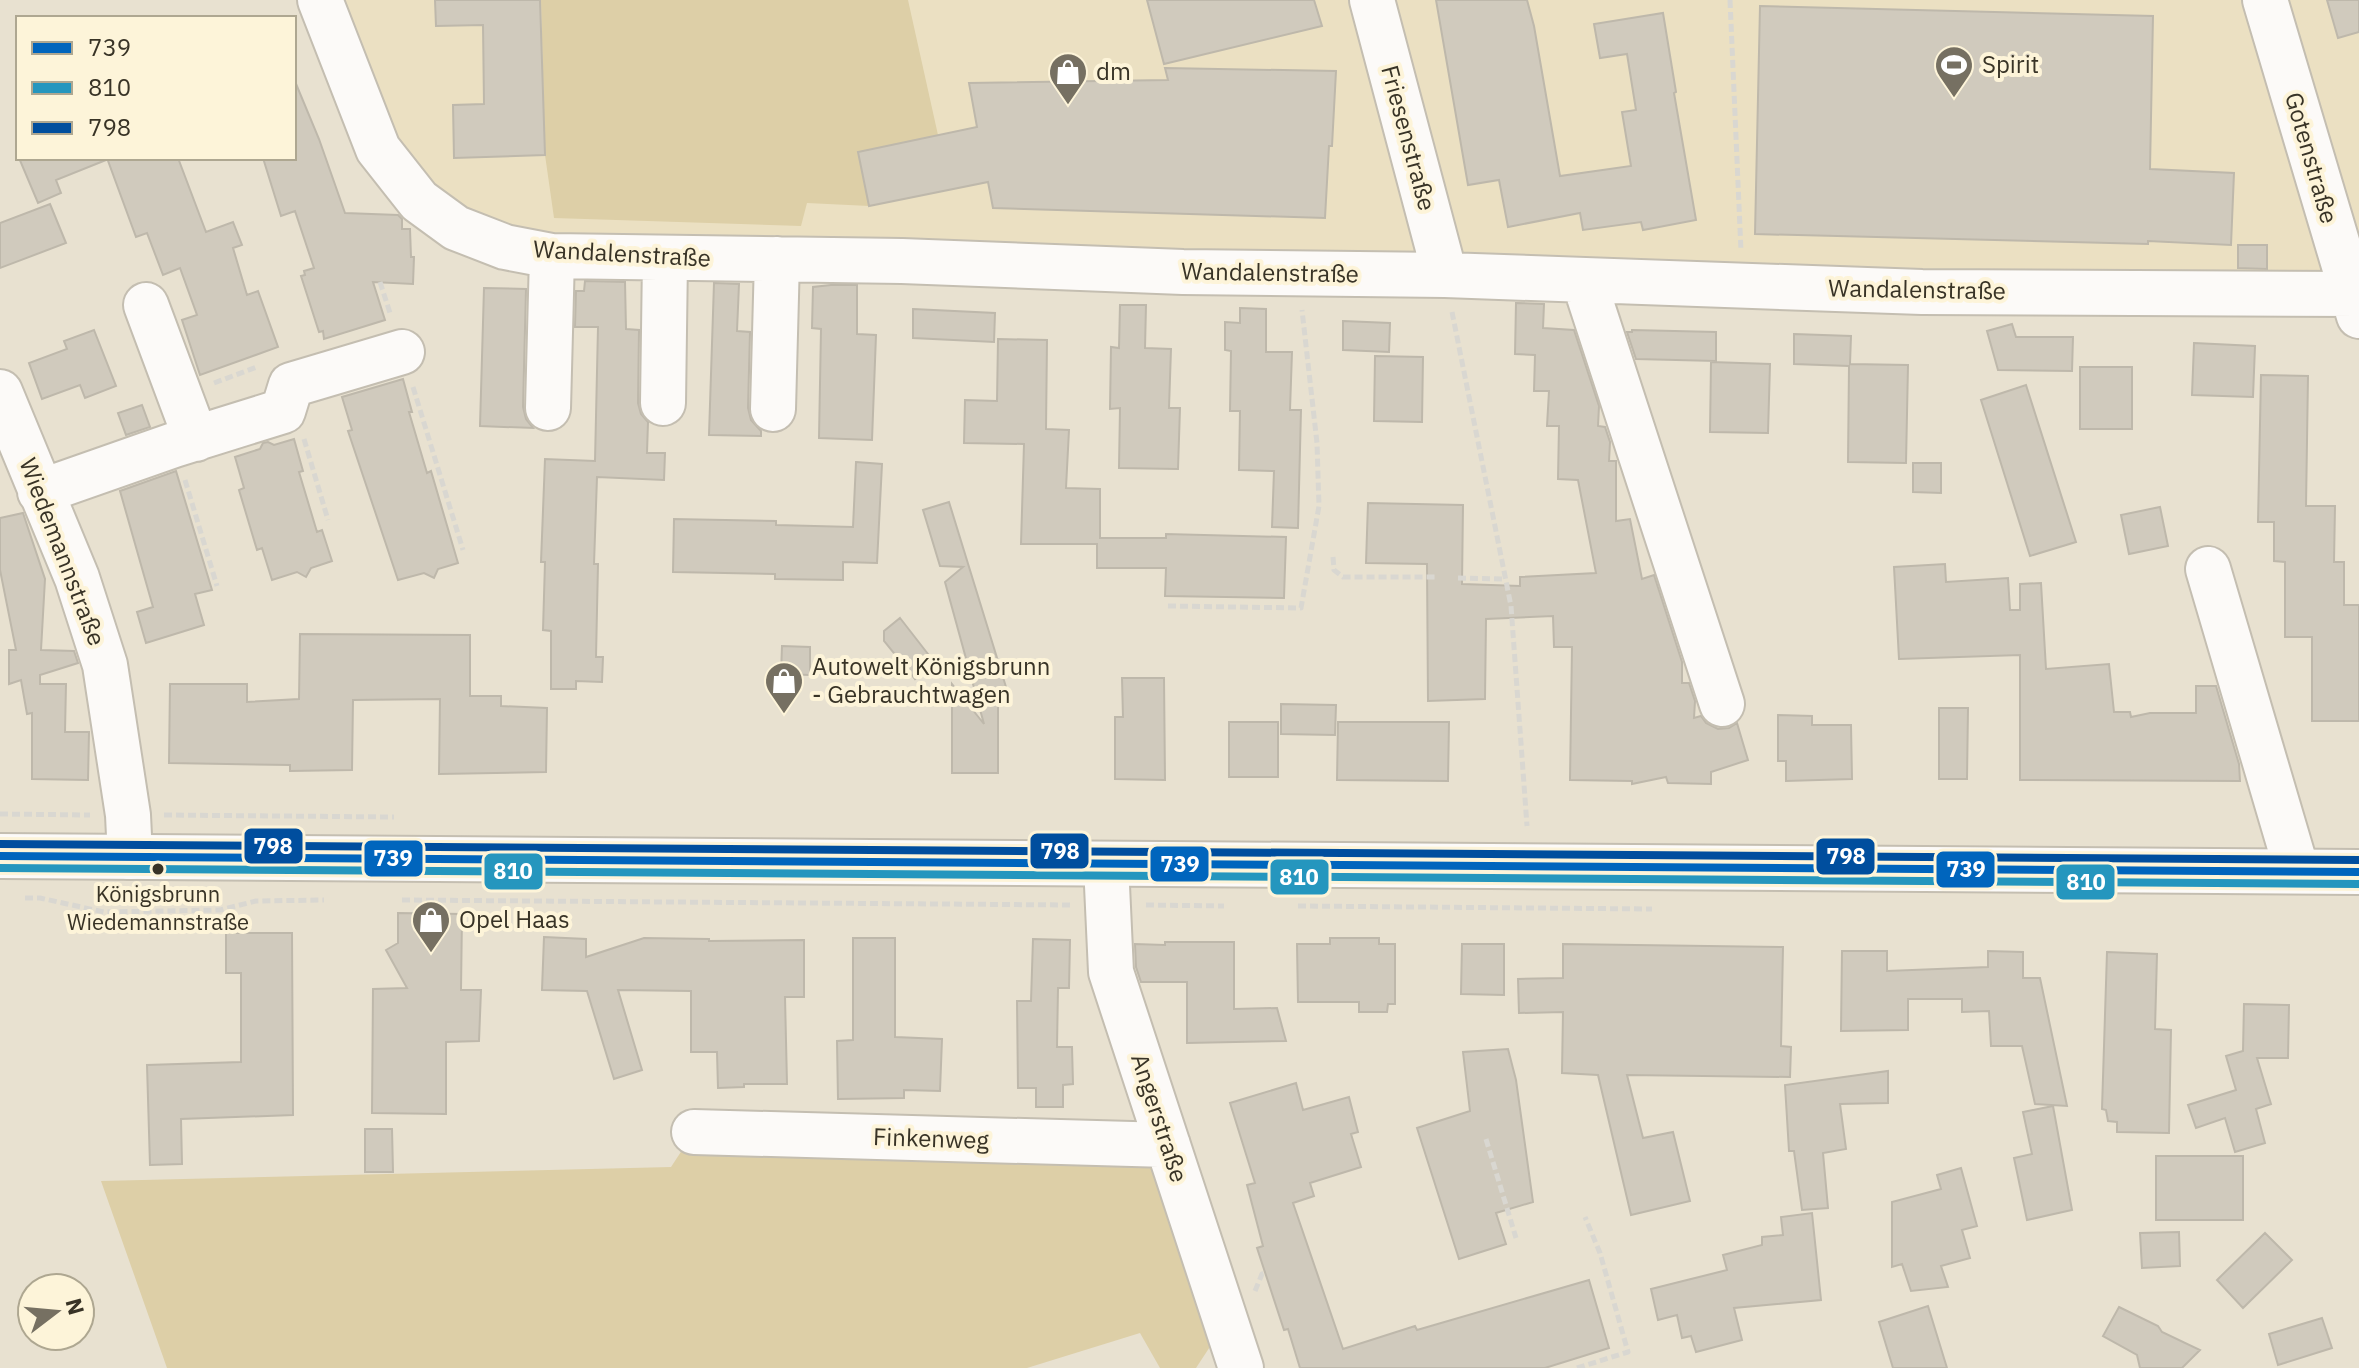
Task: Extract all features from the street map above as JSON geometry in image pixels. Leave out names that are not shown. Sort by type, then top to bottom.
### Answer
[{"type":"street","name":"Wandalenstraße","points":[[320,0],[378,149],[419,201],[456,228],[505,247],[552,256],[1445,275],[1922,292],[2357,302]]},
{"type":"street","name":"Friesenstraße","points":[[1372,0],[1445,275]]},
{"type":"street","name":"Gotenstraße","points":[[2265,0],[2357,302]]},
{"type":"street","points":[[548,408],[552,256]]},
{"type":"street","points":[[663,403],[665,259]]},
{"type":"street","points":[[773,409],[777,259]]},
{"type":"street","points":[[1584,281],[1722,704]]},
{"type":"street","points":[[146,305],[179,395],[185,442]]},
{"type":"street","points":[[40,492],[283,411],[295,384],[402,352]]},
{"type":"street","name":"Wiedemannstraße","points":[[0,392],[77,578],[105,665],[128,815],[130,857]]},
{"type":"street","points":[[2208,569],[2297,871]]},
{"type":"street","points":[[0,856],[130,857],[1107,885],[2359,872]]},
{"type":"street","name":"Angerstraße","points":[[1107,885],[1111,972],[1168,1145],[1230,1360]]},
{"type":"street","name":"Finkenweg","points":[[694,1132],[1168,1145]]},
{"type":"path","points":[[1730,0],[1743,286]]},
{"type":"path","points":[[1168,606],[1301,608],[1319,506],[1317,443],[1297,273]]},
{"type":"path","points":[[1445,275],[1511,606],[1527,826]]},
{"type":"path","points":[[402,352],[463,550]]},
{"type":"path","points":[[179,395],[276,359],[295,384],[328,520]]},
{"type":"path","points":[[185,442],[217,586]]},
{"type":"path","points":[[1333,557],[1334,570],[1343,577],[1436,577]]},
{"type":"path","points":[[1458,578],[1506,579]]},
{"type":"path","points":[[400,900],[1107,885],[1237,906]]},
{"type":"path","points":[[13,897],[40,898],[104,912],[220,910],[256,901],[337,900]]},
{"type":"path","points":[[1296,906],[1652,909]]},
{"type":"path","points":[[1486,1139],[1516,1238]]},
{"type":"path","points":[[1577,1368],[1628,1352],[1600,1253],[1585,1217]]},
{"type":"shaded area","points":[[310,0],[2359,0],[2359,301],[561,270],[427,237],[365,157]]},
{"type":"shaded area","points":[[541,0],[908,0],[938,135],[858,152],[869,206],[807,203],[801,226],[554,218],[545,155]]},
{"type":"shaded area","points":[[694,1132],[1166,1151],[1217,1336],[1196,1368],[1160,1368],[1140,1333],[1027,1368],[167,1368],[101,1181],[671,1167]]},
{"type":"building","points":[[435,0],[540,0],[545,155],[454,158],[453,105],[484,104],[483,25],[436,26]]},
{"type":"building","points":[[1147,0],[1314,0],[1322,26],[1164,64]]},
{"type":"building","points":[[1436,0],[1527,0],[1560,176],[1631,166],[1622,112],[1636,110],[1627,54],[1600,58],[1594,24],[1663,13],[1696,220],[1643,230],[1641,222],[1583,230],[1580,213],[1508,227],[1499,180],[1468,185]]},
{"type":"building","points":[[2327,0],[2359,0],[2359,32],[2338,38]]},
{"type":"building","name":"Spirit","points":[[1760,6],[2153,16],[2150,169],[2234,173],[2231,245],[1755,234]]},
{"type":"building","points":[[1165,68],[1336,71],[1325,218],[993,208],[988,182],[869,206],[858,152],[977,127],[969,83],[1168,80]]},
{"type":"building","points":[[296,84],[345,213],[398,215],[402,219],[402,229],[410,229],[411,257],[414,257],[413,284],[373,282],[385,320],[324,339],[301,276],[305,275],[304,271],[314,268],[295,211],[281,216],[264,160],[296,160]]},
{"type":"building","points":[[20,160],[106,160],[56,180],[61,193],[38,203]]},
{"type":"building","points":[[108,160],[179,160],[206,232],[233,222],[242,245],[233,248],[247,295],[258,291],[278,347],[200,375],[182,320],[197,315],[180,268],[163,275],[147,233],[136,237]]},
{"type":"building","points":[[50,204],[66,243],[0,268],[0,223]]},
{"type":"building","points":[[2238,245],[2267,245],[2267,269],[2238,268]]},
{"type":"building","points":[[585,281],[625,282],[626,329],[639,330],[638,403],[641,414],[648,422],[647,453],[665,453],[664,480],[597,477],[594,564],[598,564],[596,657],[603,657],[602,682],[576,681],[576,689],[551,689],[551,631],[543,630],[545,562],[541,562],[545,459],[595,461],[598,327],[575,327],[576,291],[584,291]]},
{"type":"building","points":[[714,283],[739,284],[737,331],[750,332],[748,408],[761,436],[709,435]]},
{"type":"building","points":[[857,285],[857,334],[876,335],[872,440],[819,438],[821,329],[812,328],[813,287]]},
{"type":"building","points":[[484,288],[526,289],[523,407],[526,419],[533,428],[480,426]]},
{"type":"building","points":[[1516,303],[1544,304],[1543,328],[1574,330],[1599,406],[1598,426],[1605,427],[1610,442],[1609,461],[1616,461],[1616,521],[1630,519],[1642,579],[1654,575],[1682,662],[1682,683],[1689,683],[1695,701],[1694,718],[1701,716],[1706,723],[1718,729],[1737,723],[1748,760],[1711,772],[1711,784],[1668,783],[1666,777],[1632,784],[1632,781],[1570,780],[1572,647],[1554,647],[1553,616],[1486,619],[1485,699],[1428,701],[1427,564],[1366,563],[1368,503],[1463,505],[1462,584],[1520,586],[1520,577],[1596,573],[1578,480],[1558,479],[1559,426],[1547,426],[1549,391],[1534,391],[1535,355],[1515,354]]},
{"type":"building","points":[[1120,305],[1146,305],[1145,348],[1171,349],[1169,408],[1180,408],[1178,469],[1119,468],[1120,408],[1110,409],[1111,347],[1119,348]]},
{"type":"building","points":[[1240,308],[1266,309],[1266,352],[1292,352],[1290,410],[1301,410],[1298,528],[1272,527],[1274,471],[1239,470],[1240,411],[1230,411],[1231,351],[1225,350],[1225,322],[1240,323]]},
{"type":"building","points":[[913,309],[995,313],[994,342],[913,338]]},
{"type":"building","points":[[1343,321],[1390,323],[1389,352],[1343,350]]},
{"type":"building","points":[[2012,324],[2016,337],[2073,337],[2072,371],[1998,370],[1987,331]]},
{"type":"building","points":[[94,330],[116,386],[85,398],[80,385],[42,399],[29,363],[67,349],[64,341]]},
{"type":"building","points":[[1627,332],[1716,332],[1716,361],[1636,359]]},
{"type":"building","points":[[1794,334],[1851,336],[1850,364],[1908,365],[1906,463],[1848,462],[1849,366],[1794,364]]},
{"type":"building","points":[[998,339],[1047,340],[1046,429],[1069,430],[1066,488],[1100,489],[1100,538],[1166,538],[1166,534],[1286,537],[1284,598],[1165,596],[1166,568],[1097,568],[1097,544],[1021,544],[1024,444],[964,443],[965,400],[997,401]]},
{"type":"building","points":[[2194,343],[2255,346],[2253,397],[2192,395]]},
{"type":"building","points":[[1375,356],[1423,357],[1422,422],[1374,421]]},
{"type":"building","points":[[1711,362],[1770,364],[1768,433],[1710,432]]},
{"type":"building","points":[[2080,367],[2132,367],[2132,429],[2080,429]]},
{"type":"building","points":[[2261,375],[2308,376],[2306,506],[2335,506],[2334,562],[2344,562],[2344,605],[2359,605],[2359,721],[2312,721],[2312,637],[2285,637],[2285,562],[2274,561],[2274,522],[2258,522]]},
{"type":"building","points":[[403,379],[427,473],[431,471],[458,563],[438,569],[434,578],[424,573],[398,580],[348,431],[352,430],[342,397]]},
{"type":"building","points":[[2026,385],[2076,542],[2030,556],[1981,400]]},
{"type":"building","points":[[142,405],[150,427],[126,435],[118,413]]},
{"type":"building","points":[[294,439],[303,471],[299,472],[317,532],[322,530],[332,561],[311,568],[306,577],[297,572],[272,580],[262,548],[257,550],[239,490],[244,488],[235,457],[260,449],[263,443],[274,445]]},
{"type":"building","points":[[856,462],[882,464],[877,563],[843,562],[843,580],[775,579],[775,574],[673,572],[674,519],[776,521],[776,525],[853,527]]},
{"type":"building","points":[[1913,463],[1941,463],[1941,493],[1913,492]]},
{"type":"building","points":[[176,471],[212,590],[195,594],[204,625],[146,643],[137,612],[153,607],[120,491]]},
{"type":"building","points":[[949,502],[1006,687],[998,689],[998,773],[952,773],[952,684],[984,724],[945,582],[963,567],[940,566],[923,510]]},
{"type":"building","points":[[2160,507],[2168,546],[2129,554],[2121,515]]},
{"type":"building","points":[[23,513],[45,579],[41,650],[74,651],[78,663],[40,675],[40,684],[66,684],[65,732],[89,732],[88,780],[32,779],[32,713],[27,714],[21,680],[9,684],[9,650],[16,650],[0,570],[0,518]]},
{"type":"building","points":[[1945,564],[1946,582],[2008,578],[2010,610],[2020,610],[2020,584],[2041,583],[2046,669],[2109,664],[2114,712],[2130,712],[2131,717],[2150,713],[2196,713],[2196,686],[2216,686],[2239,764],[2240,781],[2020,780],[2020,655],[1899,659],[1894,567]]},
{"type":"building","points":[[900,618],[935,663],[915,679],[884,641],[884,631]]},
{"type":"building","points":[[300,634],[470,635],[470,696],[501,696],[501,706],[547,708],[546,772],[439,774],[440,699],[353,700],[352,770],[290,771],[290,765],[169,763],[170,684],[247,684],[247,702],[299,699]]},
{"type":"building","points":[[782,646],[810,647],[810,675],[781,674]]},
{"type":"building","points":[[1122,678],[1164,678],[1165,780],[1115,779],[1115,717],[1123,717]]},
{"type":"building","points":[[1281,704],[1336,705],[1335,735],[1281,734]]},
{"type":"building","points":[[1939,708],[1968,708],[1967,779],[1939,779]]},
{"type":"building","points":[[1778,715],[1812,716],[1812,725],[1851,725],[1852,779],[1786,781],[1786,761],[1778,761]]},
{"type":"building","points":[[1229,722],[1278,722],[1278,777],[1229,777]]},
{"type":"building","points":[[1338,722],[1449,722],[1448,781],[1337,780]]},
{"type":"building","points":[[398,913],[462,914],[461,990],[481,990],[479,1041],[446,1042],[446,1114],[372,1113],[373,989],[407,988],[386,950],[398,943]]},
{"type":"building","points":[[226,933],[292,933],[293,1115],[181,1119],[182,1164],[150,1165],[147,1065],[241,1062],[241,973],[226,973]]},
{"type":"building","points":[[544,937],[586,939],[586,957],[644,938],[804,940],[804,997],[785,997],[787,1084],[744,1084],[744,1087],[718,1088],[717,1052],[691,1052],[691,991],[618,990],[642,1070],[614,1079],[587,991],[542,990]]},
{"type":"building","points":[[853,938],[895,938],[895,1037],[942,1039],[940,1091],[904,1090],[904,1098],[838,1099],[837,1041],[853,1040]]},
{"type":"building","points":[[1330,938],[1379,938],[1379,944],[1395,944],[1395,1004],[1388,1004],[1387,1012],[1359,1012],[1359,1002],[1298,1002],[1297,944],[1330,944]]},
{"type":"building","points":[[1033,939],[1070,940],[1069,988],[1058,988],[1057,1047],[1072,1047],[1073,1084],[1063,1085],[1063,1107],[1036,1107],[1036,1088],[1018,1088],[1017,1001],[1031,1001]]},
{"type":"building","points":[[1165,942],[1234,942],[1234,1009],[1277,1008],[1286,1041],[1187,1043],[1187,982],[1141,982],[1136,967],[1135,944],[1165,945]]},
{"type":"building","points":[[1462,944],[1504,944],[1504,995],[1461,994]]},
{"type":"building","points":[[1563,944],[1783,947],[1781,1046],[1791,1047],[1790,1077],[1627,1075],[1643,1138],[1673,1132],[1690,1201],[1631,1215],[1598,1075],[1562,1073],[1563,1012],[1519,1013],[1518,979],[1563,978]]},
{"type":"building","points":[[1842,951],[1887,951],[1887,971],[1988,967],[1988,951],[2023,952],[2023,978],[2040,978],[2067,1106],[2035,1104],[2022,1046],[1991,1046],[1989,1011],[1962,1012],[1962,999],[1908,999],[1908,1030],[1841,1031]]},
{"type":"building","points":[[2107,952],[2157,954],[2155,1029],[2171,1030],[2169,1133],[2117,1132],[2117,1122],[2108,1121],[2106,1110],[2102,1109]]},
{"type":"building","points":[[2244,1004],[2289,1005],[2288,1058],[2257,1058],[2271,1104],[2256,1109],[2265,1143],[2235,1152],[2225,1118],[2196,1128],[2188,1105],[2236,1090],[2226,1056],[2243,1051]]},
{"type":"building","points":[[1508,1049],[1516,1080],[1533,1202],[1496,1213],[1506,1244],[1459,1259],[1417,1128],[1470,1111],[1463,1052]]},
{"type":"building","points":[[1888,1071],[1888,1103],[1840,1104],[1846,1149],[1823,1153],[1828,1208],[1802,1210],[1794,1151],[1789,1151],[1785,1085]]},
{"type":"building","points":[[1296,1083],[1303,1110],[1349,1097],[1358,1132],[1351,1134],[1361,1167],[1310,1183],[1314,1196],[1293,1203],[1343,1349],[1415,1326],[1417,1330],[1589,1280],[1609,1348],[1545,1368],[1300,1368],[1257,1248],[1263,1246],[1247,1185],[1255,1183],[1230,1103]]},
{"type":"building","points":[[2053,1106],[2072,1210],[2027,1220],[2014,1158],[2032,1154],[2023,1112]]},
{"type":"building","points":[[365,1129],[392,1129],[393,1172],[365,1172]]},
{"type":"building","points":[[2156,1156],[2243,1156],[2243,1220],[2156,1220]]},
{"type":"building","points":[[1961,1168],[1977,1226],[1962,1230],[1970,1258],[1941,1266],[1948,1287],[1911,1291],[1902,1264],[1892,1267],[1892,1202],[1941,1189],[1937,1175]]},
{"type":"building","points":[[1812,1213],[1821,1300],[1734,1308],[1742,1340],[1696,1352],[1691,1336],[1682,1338],[1677,1315],[1658,1320],[1651,1289],[1727,1270],[1723,1255],[1762,1245],[1762,1237],[1783,1235],[1781,1217]]},
{"type":"building","points":[[2179,1232],[2180,1266],[2142,1268],[2140,1233]]},
{"type":"building","points":[[2265,1233],[2292,1260],[2243,1308],[2217,1280]]},
{"type":"building","points":[[1928,1306],[1947,1368],[1893,1368],[1879,1322]]},
{"type":"building","points":[[2119,1307],[2200,1350],[2182,1368],[2140,1368],[2137,1355],[2103,1336]]},
{"type":"building","points":[[2322,1318],[2332,1348],[2278,1365],[2269,1334]]},
{"type":"transit line","name":"798","points":[[0,844],[2359,860]]},
{"type":"transit line","name":"739","points":[[0,856],[2359,872]]},
{"type":"transit line","name":"810","points":[[0,868],[2359,884]]},
{"type":"place","name":"Spirit","points":[[1954,99]]},
{"type":"place","name":"dm","points":[[1068,106]]},
{"type":"place","name":"Autowelt Königsbrunn - Gebrauchtwagen","points":[[784,715]]},
{"type":"place","name":"Königsbrunn Wiedemannstraße","points":[[158,869]]},
{"type":"place","name":"Opel Haas","points":[[431,954]]}]
